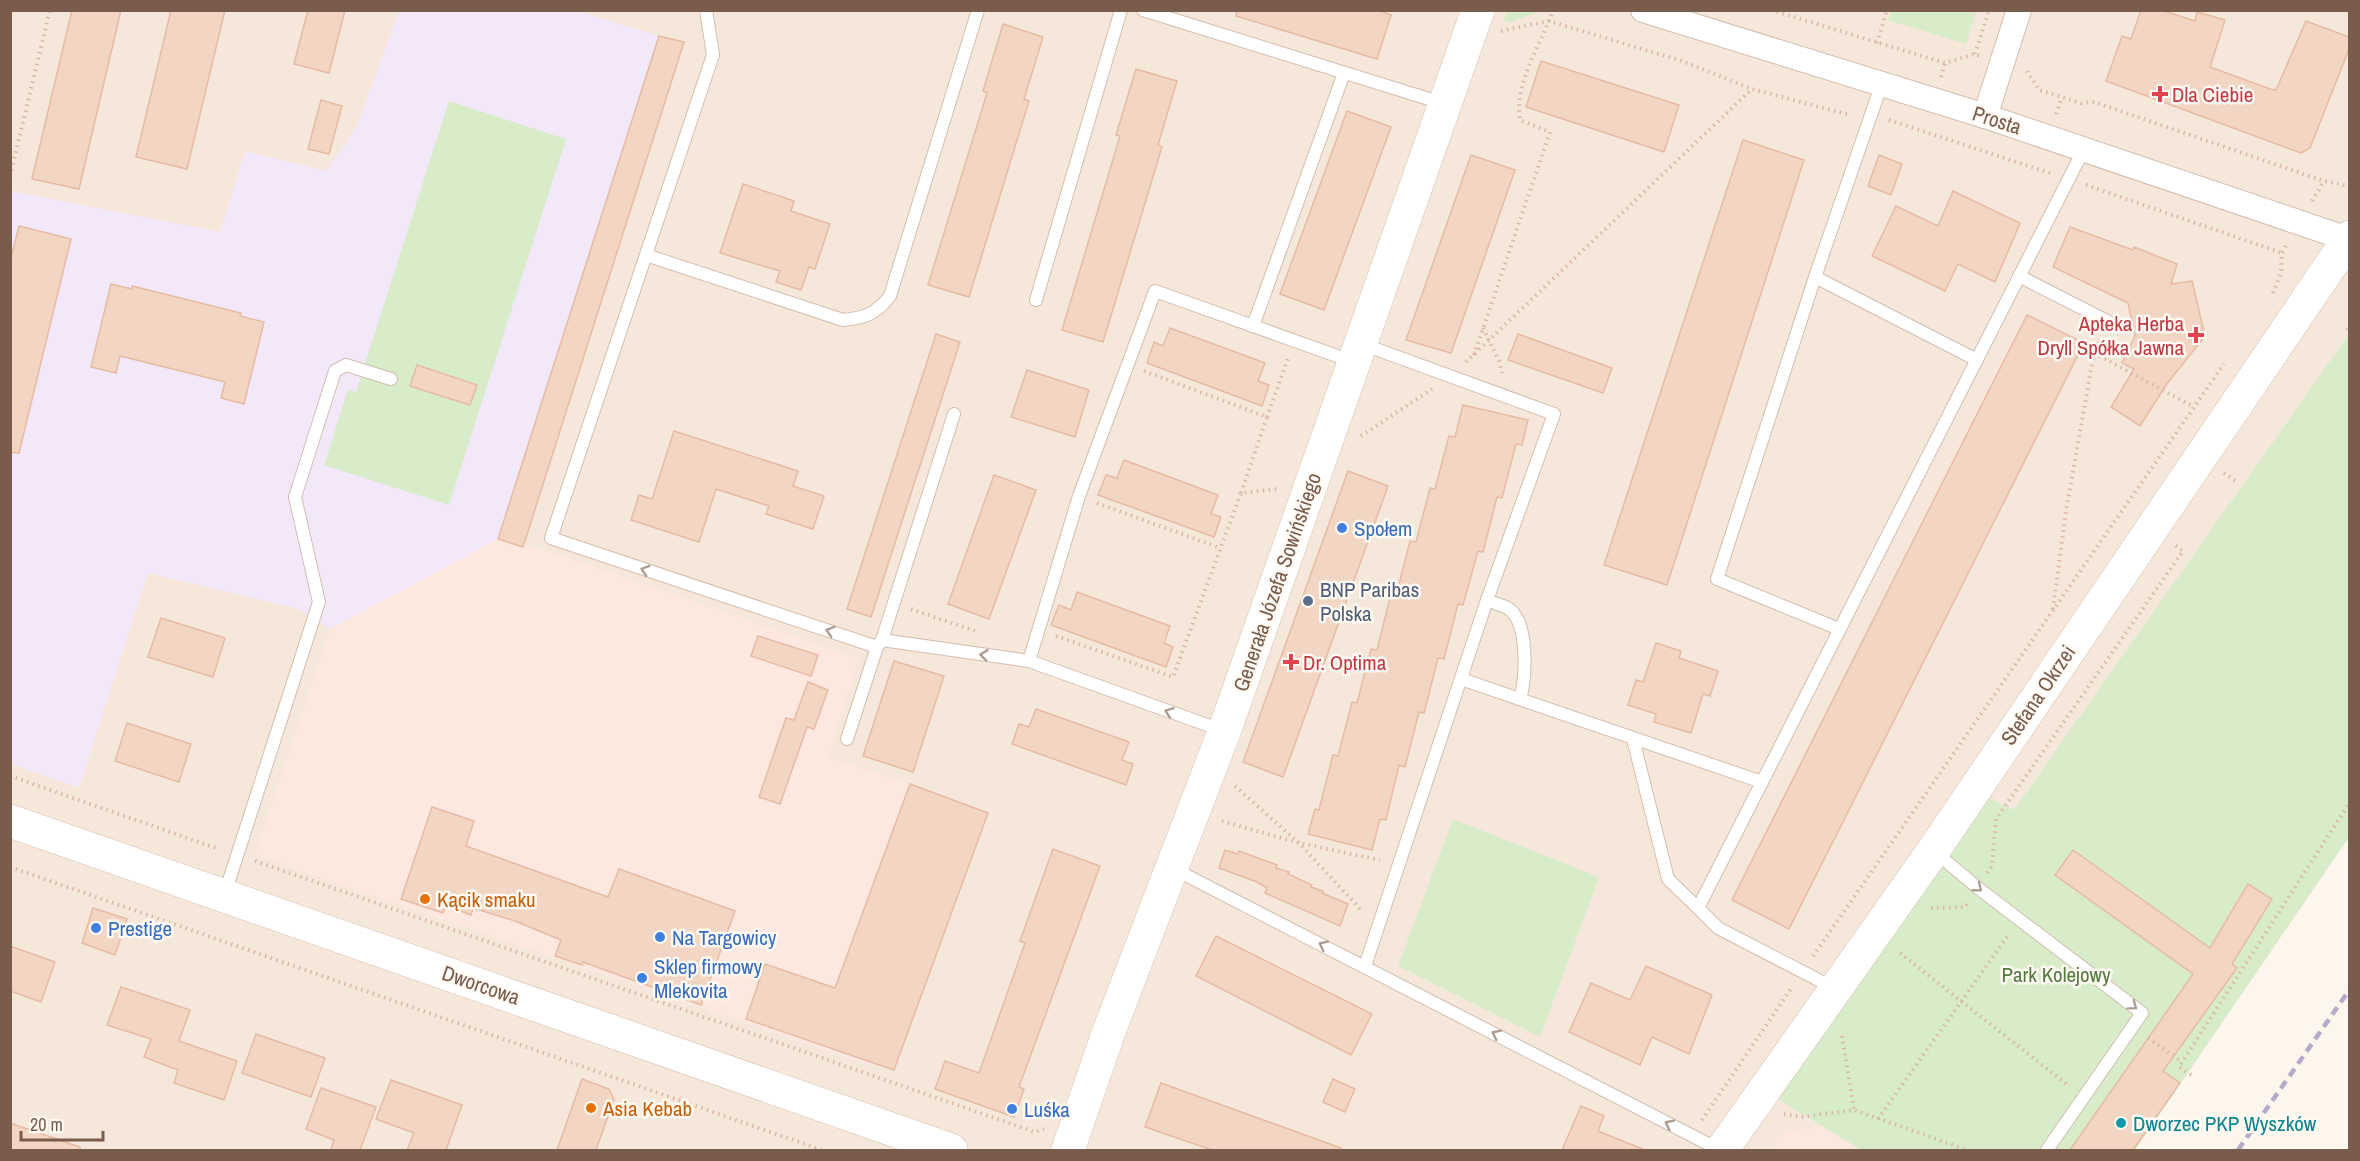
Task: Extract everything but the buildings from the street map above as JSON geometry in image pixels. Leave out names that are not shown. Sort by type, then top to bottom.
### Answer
[{"type":"street","name":"Generała Józefa Sowińskiego","points":[[1068,1150],[1108,1034],[1174,869],[1187,826],[1224,732],[1478,10]]},
{"type":"street","name":"Prosta","points":[[1643,10],[1985,116],[2349,238]]},
{"type":"street","points":[[1985,116],[2019,10]]},
{"type":"street","name":"Stefana Okrzei","points":[[1721,1150],[1933,851],[2349,238]]},
{"type":"street","name":"Dworcowa","points":[[10,821],[951,1150]]},
{"type":"lane","points":[[646,255],[843,320],[869,316],[881,308],[890,296],[978,10]]},
{"type":"lane","points":[[1036,300],[1121,10]]},
{"type":"lane","points":[[1143,10],[1446,104]]},
{"type":"lane","points":[[703,11],[713,55],[551,538],[880,644],[1029,661],[1224,732]]},
{"type":"lane","points":[[1253,326],[1344,73]]},
{"type":"lane","points":[[1839,629],[1717,579],[1815,277],[1882,83]]},
{"type":"lane","points":[[1698,908],[2084,148]]},
{"type":"lane","points":[[2019,276],[2109,322]]},
{"type":"lane","points":[[1815,277],[1977,360]]},
{"type":"lane","points":[[1029,661],[1079,496],[1155,291],[1294,340],[1358,353],[1451,377],[1554,414],[1486,600],[1365,966]]},
{"type":"lane","points":[[225,896],[319,602],[295,497],[335,371],[346,365],[391,379]]},
{"type":"lane","points":[[847,739],[894,603],[954,414]]},
{"type":"lane","points":[[1486,600],[1509,609],[1521,624],[1526,680],[1520,699]]},
{"type":"lane","points":[[1461,678],[1762,782]]},
{"type":"lane","points":[[1633,739],[1668,879],[1718,928],[1834,988]]},
{"type":"lane","points":[[1933,851],[1978,888],[2142,1012],[2047,1150]]},
{"type":"lane","points":[[1174,869],[1721,1150]]},
{"type":"path","points":[[10,176],[50,10]]},
{"type":"path","points":[[1474,355],[1550,132],[1520,120],[1518,106],[1531,59],[1553,10]]},
{"type":"path","points":[[1771,10],[1945,63]]},
{"type":"path","points":[[1877,43],[1887,10]]},
{"type":"path","points":[[1975,54],[1989,10]]},
{"type":"path","points":[[1505,33],[1549,21],[1682,61],[1752,89],[1861,118]]},
{"type":"path","points":[[1353,441],[1451,377],[1752,89]]},
{"type":"path","points":[[2062,97],[2081,104],[2094,102],[2324,181],[2349,186]]},
{"type":"path","points":[[1884,118],[2282,253],[2281,273],[2271,298]]},
{"type":"path","points":[[2053,610],[2066,511],[2094,353],[2109,322]]},
{"type":"path","points":[[1483,327],[1499,361],[1506,397]]},
{"type":"path","points":[[1039,630],[1173,677],[1294,340]]},
{"type":"path","points":[[2094,353],[2194,407]]},
{"type":"path","points":[[1691,1135],[2226,362]]},
{"type":"path","points":[[1128,365],[1267,417]]},
{"type":"path","points":[[2216,479],[2221,471]]},
{"type":"path","points":[[1240,493],[1278,489],[1282,479]]},
{"type":"path","points":[[1079,496],[1220,548]]},
{"type":"path","points":[[1978,888],[1992,866],[1996,819],[2183,551],[2172,543],[2179,534]]},
{"type":"path","points":[[894,603],[979,633]]},
{"type":"path","points":[[10,776],[1035,1132],[1043,1130],[1047,1122]]},
{"type":"path","points":[[1230,782],[1299,843],[1377,928]]},
{"type":"path","points":[[2191,1075],[2179,1067],[2349,801]]},
{"type":"path","points":[[1216,819],[1299,843],[1399,863]]},
{"type":"path","points":[[10,867],[822,1150]]},
{"type":"path","points":[[1924,917],[1931,908],[1965,907],[1969,901],[1977,907]]},
{"type":"path","points":[[1878,1119],[2011,930]]},
{"type":"path","points":[[1893,962],[1906,944]]},
{"type":"path","points":[[1900,953],[2083,1097]]},
{"type":"path","points":[[1836,1044],[1848,1026]]},
{"type":"path","points":[[2132,1027],[2182,1062]]},
{"type":"path","points":[[1842,1036],[1854,1110]]},
{"type":"path","points":[[1793,1107],[1786,1116],[1801,1117],[1854,1110],[1967,1150]]},
{"type":"shaded area","points":[[10,11],[2349,11],[2349,837],[2135,1150],[11,1150]]},
{"type":"shaded area","points":[[399,11],[578,11],[659,36],[498,539],[330,629],[299,609],[148,573],[79,788],[11,764],[11,191],[220,232],[245,151],[326,171],[356,128]]},
{"type":"shaded area","points":[[499,538],[545,550],[859,659],[828,757],[961,802],[871,1066],[255,855],[330,629]]},
{"type":"shaded area","points":[[1848,1124],[1906,1150],[1772,1150],[1782,1132]]},
{"type":"green space","points":[[1509,10],[1540,11],[1511,22],[1503,20]]},
{"type":"green space","points":[[1891,10],[1976,11],[1966,44],[1888,20]]},
{"type":"green space","points":[[449,101],[566,139],[449,505],[324,465],[348,390],[356,392]]},
{"type":"green space","name":"Park Kolejowy","points":[[2349,334],[2349,837],[2135,1150],[1861,1150],[1773,1096],[1980,793],[2014,810]]},
{"type":"green space","points":[[1453,819],[1599,877],[1540,1037],[1398,966]]},
{"type":"railway","points":[[2238,1150],[2350,989]]},
{"type":"place","name":"Dla Ciebie","points":[[2160,94]]},
{"type":"place","name":"Apteka Herba Dryll Spółka Jawna","points":[[2196,335]]},
{"type":"place","name":"Społem","points":[[1342,528]]},
{"type":"place","name":"BNP Paribas Polska","points":[[1308,601]]},
{"type":"place","name":"Dr. Optima","points":[[1291,662]]},
{"type":"place","name":"Kącik smaku","points":[[425,899]]},
{"type":"place","name":"Prestige","points":[[96,928]]},
{"type":"place","name":"Na Targowicy","points":[[660,937]]},
{"type":"place","name":"Sklep firmowy Mlekovita","points":[[642,978]]},
{"type":"place","name":"Asia Kebab","points":[[591,1108]]},
{"type":"place","name":"Luśka","points":[[1012,1109]]},
{"type":"place","name":"Dworzec PKP Wyszków","points":[[2121,1123]]}]
